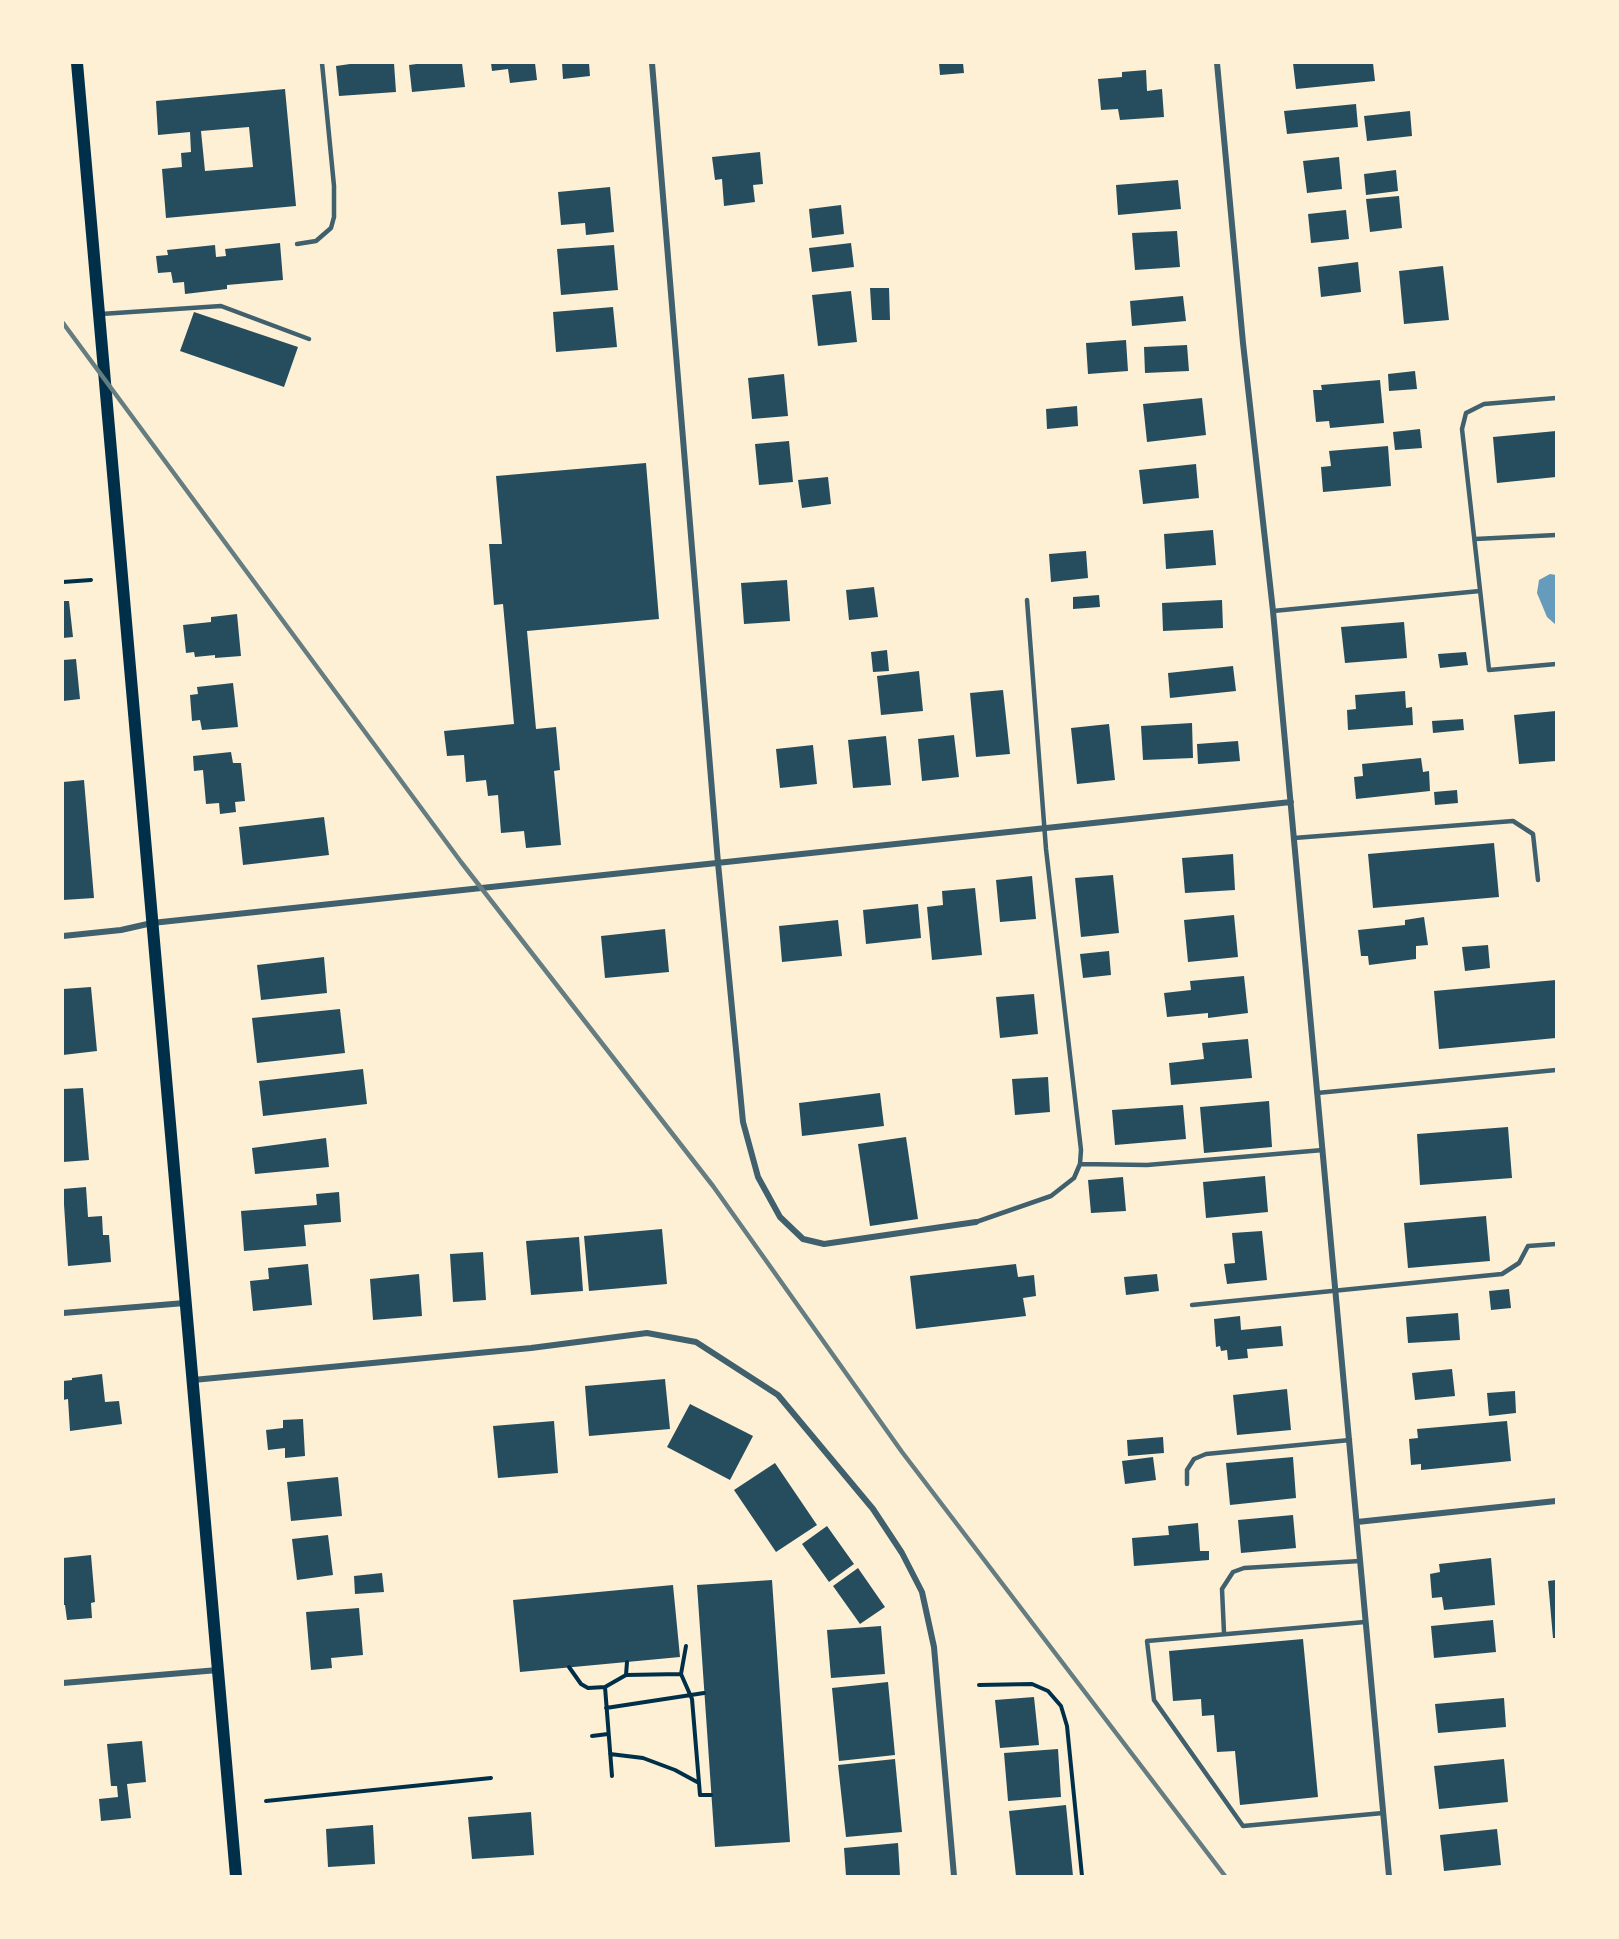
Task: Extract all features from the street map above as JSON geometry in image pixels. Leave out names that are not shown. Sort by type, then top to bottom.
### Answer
[{"type":"main road","points":[[77,63],[236,1876]]},
{"type":"street","points":[[652,63],[718,863],[743,1122],[758,1177],[780,1217],[802,1239],[824,1244],[976,1222]]},
{"type":"street","points":[[1217,63],[1243,343],[1273,611],[1389,1876]]},
{"type":"street","points":[[63,936],[121,930],[152,923],[1291,802]]},
{"type":"street","points":[[63,1313],[185,1303]]},
{"type":"street","points":[[192,1380],[531,1348],[647,1333],[696,1342],[778,1395],[873,1509],[902,1553],[922,1592],[934,1647],[954,1876]]},
{"type":"street","points":[[1357,1522],[1556,1501]]},
{"type":"street","points":[[63,1683],[218,1670]]},
{"type":"lane","points":[[297,244],[316,241],[331,228],[334,217],[334,186],[322,63]]},
{"type":"lane","points":[[99,315],[221,306],[309,339]]},
{"type":"lane","points":[[1556,398],[1484,404],[1466,413],[1462,429],[1490,670],[1556,664]]},
{"type":"lane","points":[[1475,539],[1556,535]]},
{"type":"lane","points":[[1273,611],[1480,591]]},
{"type":"lane","points":[[976,1222],[1051,1196],[1074,1178],[1080,1164],[1081,1150],[1045,828],[1027,600]]},
{"type":"lane","points":[[1294,838],[1513,821],[1533,834],[1538,880]]},
{"type":"lane","points":[[1317,1093],[1556,1070]]},
{"type":"lane","points":[[1080,1164],[1147,1165],[1323,1150]]},
{"type":"lane","points":[[1192,1305],[1502,1274],[1519,1263],[1528,1246],[1556,1244]]},
{"type":"lane","points":[[1187,1484],[1187,1470],[1194,1459],[1206,1454],[1350,1440]]},
{"type":"lane","points":[[1224,1633],[1222,1589],[1233,1572],[1244,1568],[1360,1561]]},
{"type":"lane","points":[[1365,1623],[1147,1641],[1154,1700],[1244,1826],[1383,1813]]},
{"type":"path","points":[[63,582],[91,580]]},
{"type":"path","points":[[686,1646],[681,1674],[691,1694],[700,1795],[711,1795]]},
{"type":"path","points":[[626,1675],[627,1662]]},
{"type":"path","points":[[569,1667],[588,1688],[605,1687],[618,1682],[626,1675],[681,1674]]},
{"type":"path","points":[[979,1685],[1032,1684],[1048,1691],[1061,1706],[1067,1726],[1082,1876]]},
{"type":"path","points":[[605,1687],[612,1776]]},
{"type":"path","points":[[606,1708],[691,1694],[704,1694]]},
{"type":"path","points":[[592,1736],[608,1734]]},
{"type":"path","points":[[610,1754],[642,1758],[675,1770],[699,1783]]},
{"type":"path","points":[[266,1801],[491,1778]]},
{"type":"water","points":[[1550,574],[1556,575],[1556,625],[1547,617],[1537,593],[1539,580]]},
{"type":"building","points":[[357,63],[394,63],[396,92],[339,96],[336,66]]},
{"type":"building","points":[[462,63],[465,87],[412,92],[409,65]]},
{"type":"building","points":[[491,63],[535,63],[537,80],[510,83],[508,69],[492,71]]},
{"type":"building","points":[[562,63],[589,63],[590,76],[563,79]]},
{"type":"building","points":[[939,63],[963,63],[964,73],[940,75]]},
{"type":"building","points":[[1293,63],[1373,63],[1375,81],[1296,89]]},
{"type":"building","points":[[1146,70],[1147,91],[1162,89],[1164,117],[1120,120],[1118,109],[1101,110],[1098,79],[1122,77],[1122,72]]},
{"type":"building","points":[[285,89],[296,206],[166,218],[162,169],[182,167],[181,153],[191,152],[190,132],[158,135],[156,101]],"holes":[[[249,127],[253,167],[205,171],[201,131]]]},
{"type":"building","points":[[1356,104],[1358,127],[1287,134],[1284,111]]},
{"type":"building","points":[[1410,111],[1412,136],[1367,141],[1364,116]]},
{"type":"building","points":[[760,152],[763,184],[753,185],[755,202],[724,206],[722,179],[715,180],[712,157]]},
{"type":"building","points":[[1339,157],[1342,189],[1307,193],[1303,161]]},
{"type":"building","points":[[1396,170],[1398,191],[1366,195],[1364,174]]},
{"type":"building","points":[[1178,180],[1181,209],[1118,215],[1116,185]]},
{"type":"building","points":[[610,187],[614,232],[586,235],[585,223],[561,225],[558,192]]},
{"type":"building","points":[[1399,196],[1402,228],[1370,232],[1366,199]]},
{"type":"building","points":[[841,205],[844,234],[812,238],[809,209]]},
{"type":"building","points":[[1346,210],[1349,239],[1311,243],[1308,214]]},
{"type":"building","points":[[1177,231],[1180,267],[1135,270],[1132,233]]},
{"type":"building","points":[[280,243],[283,280],[227,285],[227,289],[185,294],[184,282],[173,283],[171,272],[158,273],[156,256],[168,255],[167,250],[215,245],[216,257],[226,256],[225,249]]},
{"type":"building","points":[[851,243],[854,267],[812,272],[809,248]]},
{"type":"building","points":[[614,245],[618,290],[561,295],[557,249]]},
{"type":"building","points":[[1358,262],[1361,292],[1321,297],[1318,267]]},
{"type":"building","points":[[1443,266],[1449,320],[1404,324],[1399,271]]},
{"type":"building","points":[[870,288],[889,288],[890,320],[872,320]]},
{"type":"building","points":[[851,291],[857,342],[818,346],[812,295]]},
{"type":"building","points":[[1183,296],[1186,321],[1132,326],[1130,301]]},
{"type":"building","points":[[613,307],[617,347],[556,352],[553,312]]},
{"type":"building","points":[[194,312],[298,347],[284,387],[180,351]]},
{"type":"building","points":[[1126,340],[1128,371],[1088,374],[1086,343]]},
{"type":"building","points":[[1187,345],[1189,371],[1145,373],[1144,347]]},
{"type":"building","points":[[1415,371],[1417,389],[1389,391],[1388,374]]},
{"type":"building","points":[[784,374],[788,416],[752,419],[748,378]]},
{"type":"building","points":[[1380,380],[1384,423],[1330,428],[1329,421],[1316,422],[1313,390],[1322,390],[1321,385]]},
{"type":"building","points":[[1202,398],[1206,435],[1147,442],[1143,404]]},
{"type":"building","points":[[1077,406],[1078,426],[1047,429],[1046,409]]},
{"type":"building","points":[[1420,429],[1422,448],[1395,450],[1393,432]]},
{"type":"building","points":[[1556,431],[1556,477],[1497,483],[1493,437]]},
{"type":"building","points":[[789,441],[793,482],[759,485],[755,444]]},
{"type":"building","points":[[1388,446],[1391,486],[1323,492],[1321,467],[1331,466],[1329,451]]},
{"type":"building","points":[[646,463],[659,619],[527,631],[536,729],[556,727],[560,770],[554,771],[561,845],[526,848],[524,831],[501,833],[498,795],[488,796],[486,780],[466,782],[464,755],[447,756],[444,731],[514,724],[503,604],[494,605],[489,544],[502,544],[496,476]]},
{"type":"building","points":[[1196,464],[1199,498],[1143,504],[1139,470]]},
{"type":"building","points":[[828,477],[831,504],[802,508],[798,480]]},
{"type":"building","points":[[1213,530],[1216,565],[1166,569],[1164,534]]},
{"type":"building","points":[[1086,551],[1088,578],[1051,582],[1049,554]]},
{"type":"building","points":[[787,580],[790,621],[744,624],[741,583]]},
{"type":"building","points":[[874,587],[878,617],[849,620],[846,590]]},
{"type":"building","points":[[1099,595],[1100,607],[1073,609],[1073,597]]},
{"type":"building","points":[[1222,600],[1223,628],[1163,631],[1162,603]]},
{"type":"building","points":[[63,601],[69,601],[73,637],[63,638]]},
{"type":"building","points":[[237,614],[241,656],[195,657],[194,652],[186,653],[183,625],[211,622],[211,617]]},
{"type":"building","points":[[1404,622],[1407,658],[1345,663],[1341,627]]},
{"type":"building","points":[[887,650],[889,671],[873,672],[871,652]]},
{"type":"building","points":[[1466,652],[1468,665],[1440,668],[1438,654]]},
{"type":"building","points":[[76,659],[80,699],[63,701],[63,660]]},
{"type":"building","points":[[1233,666],[1236,691],[1170,698],[1168,673]]},
{"type":"building","points":[[919,671],[923,711],[881,715],[877,676]]},
{"type":"building","points":[[233,683],[238,727],[202,730],[200,720],[192,721],[190,695],[198,694],[197,687]]},
{"type":"building","points":[[1003,690],[1010,754],[976,757],[970,693]]},
{"type":"building","points":[[1405,691],[1406,708],[1412,707],[1413,725],[1348,730],[1347,710],[1356,709],[1355,695]]},
{"type":"building","points":[[1556,711],[1556,761],[1519,764],[1514,715]]},
{"type":"building","points":[[1463,719],[1464,730],[1433,733],[1432,721]]},
{"type":"building","points":[[1192,723],[1193,758],[1143,760],[1141,726]]},
{"type":"building","points":[[1109,724],[1115,780],[1077,784],[1071,728]]},
{"type":"building","points":[[954,735],[959,777],[922,781],[918,739]]},
{"type":"building","points":[[886,736],[891,785],[853,788],[848,740]]},
{"type":"building","points":[[1238,741],[1240,761],[1198,764],[1197,744]]},
{"type":"building","points":[[813,745],[817,784],[780,788],[776,749]]},
{"type":"building","points":[[231,752],[233,763],[241,763],[245,801],[235,802],[236,812],[220,814],[219,803],[206,804],[203,770],[194,771],[193,756]]},
{"type":"building","points":[[1421,758],[1423,772],[1429,771],[1430,791],[1356,799],[1354,777],[1363,776],[1362,764]]},
{"type":"building","points":[[84,780],[94,898],[63,900],[63,782]]},
{"type":"building","points":[[1457,790],[1458,803],[1435,805],[1434,792]]},
{"type":"building","points":[[324,817],[329,855],[243,865],[239,827]]},
{"type":"building","points":[[1494,843],[1499,897],[1373,908],[1368,854]]},
{"type":"building","points":[[1233,854],[1235,890],[1185,893],[1182,858]]},
{"type":"building","points":[[1113,875],[1119,933],[1081,937],[1075,878]]},
{"type":"building","points":[[1032,876],[1036,919],[1000,922],[996,880]]},
{"type":"building","points":[[975,888],[982,955],[932,960],[927,907],[943,905],[942,891]]},
{"type":"building","points":[[918,904],[921,938],[866,944],[863,910]]},
{"type":"building","points":[[1234,915],[1238,957],[1188,962],[1184,920]]},
{"type":"building","points":[[1424,917],[1428,945],[1416,946],[1416,959],[1369,965],[1368,956],[1361,956],[1358,930],[1405,925],[1405,920]]},
{"type":"building","points":[[838,920],[842,956],[782,962],[779,926]]},
{"type":"building","points":[[665,929],[669,972],[605,978],[601,936]]},
{"type":"building","points":[[1488,945],[1490,968],[1465,971],[1462,947]]},
{"type":"building","points":[[1109,951],[1111,975],[1083,978],[1080,954]]},
{"type":"building","points":[[324,957],[327,993],[261,1000],[257,965]]},
{"type":"building","points":[[1244,976],[1248,1013],[1208,1018],[1208,1013],[1167,1017],[1164,993],[1191,990],[1190,981]]},
{"type":"building","points":[[1556,980],[1556,1038],[1439,1049],[1434,991]]},
{"type":"building","points":[[91,987],[97,1051],[63,1055],[63,989]]},
{"type":"building","points":[[1034,994],[1038,1034],[1000,1038],[996,997]]},
{"type":"building","points":[[340,1009],[345,1053],[257,1063],[252,1018]]},
{"type":"building","points":[[1248,1039],[1252,1078],[1171,1085],[1169,1063],[1204,1059],[1202,1043]]},
{"type":"building","points":[[363,1069],[367,1104],[263,1116],[259,1081]]},
{"type":"building","points":[[1048,1077],[1050,1112],[1015,1115],[1012,1079]]},
{"type":"building","points":[[83,1088],[89,1160],[63,1162],[63,1089]]},
{"type":"building","points":[[880,1093],[884,1126],[802,1136],[799,1103]]},
{"type":"building","points":[[1269,1101],[1272,1147],[1204,1153],[1200,1107]]},
{"type":"building","points":[[1183,1105],[1186,1139],[1115,1145],[1112,1110]]},
{"type":"building","points":[[1508,1127],[1512,1178],[1420,1185],[1417,1134]]},
{"type":"building","points":[[906,1137],[918,1219],[870,1226],[858,1144]]},
{"type":"building","points":[[326,1138],[329,1167],[255,1174],[252,1148]]},
{"type":"building","points":[[1265,1176],[1268,1212],[1206,1218],[1203,1182]]},
{"type":"building","points":[[1123,1177],[1126,1211],[1091,1213],[1088,1180]]},
{"type":"building","points":[[86,1187],[88,1217],[102,1216],[103,1235],[109,1235],[111,1262],[68,1266],[63,1189]]},
{"type":"building","points":[[339,1192],[341,1222],[304,1225],[306,1246],[244,1251],[241,1211],[317,1205],[316,1194]]},
{"type":"building","points":[[1486,1216],[1490,1261],[1408,1268],[1404,1223]]},
{"type":"building","points":[[662,1229],[667,1284],[589,1291],[584,1236]]},
{"type":"building","points":[[1262,1231],[1267,1280],[1227,1284],[1224,1264],[1235,1263],[1232,1233]]},
{"type":"building","points":[[579,1237],[583,1291],[531,1295],[526,1241]]},
{"type":"building","points":[[483,1252],[486,1300],[453,1302],[450,1254]]},
{"type":"building","points":[[308,1264],[312,1305],[253,1311],[250,1281],[269,1279],[268,1268]]},
{"type":"building","points":[[1016,1264],[1018,1277],[1034,1275],[1036,1296],[1023,1298],[1026,1316],[916,1329],[910,1276]]},
{"type":"building","points":[[419,1274],[422,1316],[373,1320],[370,1279]]},
{"type":"building","points":[[1157,1274],[1159,1291],[1126,1295],[1124,1277]]},
{"type":"building","points":[[1509,1289],[1511,1308],[1491,1310],[1489,1291]]},
{"type":"building","points":[[1458,1313],[1460,1340],[1408,1343],[1406,1317]]},
{"type":"building","points":[[1240,1316],[1241,1330],[1281,1326],[1283,1346],[1247,1349],[1248,1358],[1228,1360],[1227,1350],[1221,1351],[1220,1346],[1216,1347],[1214,1319]]},
{"type":"building","points":[[1452,1369],[1455,1396],[1415,1400],[1412,1373]]},
{"type":"building","points":[[102,1374],[105,1402],[119,1401],[122,1424],[70,1431],[68,1399],[63,1400],[63,1381]]},
{"type":"building","points":[[665,1379],[670,1429],[589,1436],[585,1386]]},
{"type":"building","points":[[1287,1389],[1291,1430],[1237,1435],[1233,1395]]},
{"type":"building","points":[[1515,1391],[1516,1413],[1489,1416],[1487,1393]]},
{"type":"building","points":[[690,1404],[753,1436],[730,1480],[667,1447]]},
{"type":"building","points":[[303,1419],[305,1456],[285,1458],[285,1448],[268,1450],[266,1430],[283,1428],[283,1420]]},
{"type":"building","points":[[554,1421],[558,1473],[498,1478],[493,1426]]},
{"type":"building","points":[[1507,1421],[1511,1461],[1421,1470],[1421,1464],[1411,1465],[1409,1439],[1418,1438],[1417,1429]]},
{"type":"building","points":[[1163,1437],[1164,1453],[1128,1456],[1127,1440]]},
{"type":"building","points":[[1153,1457],[1156,1480],[1125,1484],[1122,1461]]},
{"type":"building","points":[[1293,1457],[1296,1498],[1230,1505],[1226,1463]]},
{"type":"building","points":[[775,1463],[817,1525],[776,1552],[734,1490]]},
{"type":"building","points":[[338,1477],[342,1516],[291,1521],[287,1482]]},
{"type":"building","points":[[1293,1515],[1296,1548],[1241,1553],[1238,1520]]},
{"type":"building","points":[[1198,1523],[1200,1551],[1209,1551],[1209,1560],[1134,1566],[1132,1538],[1169,1535],[1168,1526]]},
{"type":"building","points":[[827,1526],[854,1564],[829,1582],[802,1544]]},
{"type":"building","points":[[328,1535],[333,1575],[297,1580],[292,1539]]},
{"type":"building","points":[[91,1555],[95,1602],[91,1603],[92,1618],[67,1620],[65,1605],[63,1605],[63,1558]]},
{"type":"building","points":[[1491,1558],[1495,1605],[1444,1610],[1442,1597],[1432,1598],[1430,1574],[1440,1572],[1439,1564]]},
{"type":"building","points":[[858,1568],[885,1607],[860,1624],[833,1586]]},
{"type":"building","points":[[382,1573],[384,1592],[355,1594],[354,1576]]},
{"type":"building","points":[[772,1580],[790,1842],[715,1847],[697,1585]]},
{"type":"building","points":[[1556,1580],[1556,1638],[1553,1638],[1548,1581]]},
{"type":"building","points":[[673,1585],[680,1657],[520,1672],[513,1600]]},
{"type":"building","points":[[359,1608],[363,1655],[331,1658],[332,1668],[311,1670],[306,1612]]},
{"type":"building","points":[[1493,1620],[1496,1652],[1434,1658],[1431,1626]]},
{"type":"building","points":[[881,1626],[885,1674],[831,1678],[827,1630]]},
{"type":"building","points":[[1303,1639],[1318,1797],[1240,1805],[1235,1751],[1217,1752],[1214,1715],[1202,1716],[1201,1699],[1173,1701],[1169,1651]]},
{"type":"building","points":[[888,1682],[895,1755],[839,1761],[832,1688]]},
{"type":"building","points":[[1034,1697],[1039,1745],[1000,1748],[995,1700]]},
{"type":"building","points":[[1504,1698],[1506,1727],[1438,1733],[1435,1704]]},
{"type":"building","points":[[142,1741],[146,1782],[127,1784],[131,1818],[101,1821],[99,1799],[118,1797],[117,1786],[111,1786],[107,1744]]},
{"type":"building","points":[[1058,1749],[1061,1797],[1008,1801],[1004,1753]]},
{"type":"building","points":[[895,1759],[902,1832],[846,1837],[838,1765]]},
{"type":"building","points":[[1504,1759],[1508,1802],[1439,1809],[1434,1766]]},
{"type":"building","points":[[1066,1805],[1073,1876],[1016,1876],[1009,1811]]},
{"type":"building","points":[[531,1812],[534,1855],[472,1859],[468,1817]]},
{"type":"building","points":[[373,1825],[375,1864],[328,1867],[326,1829]]},
{"type":"building","points":[[1497,1829],[1501,1865],[1444,1871],[1440,1835]]},
{"type":"building","points":[[898,1843],[900,1876],[846,1876],[844,1848]]},
{"type":"railway","points":[[63,323],[461,862],[713,1186],[902,1452],[1225,1876]]}]
